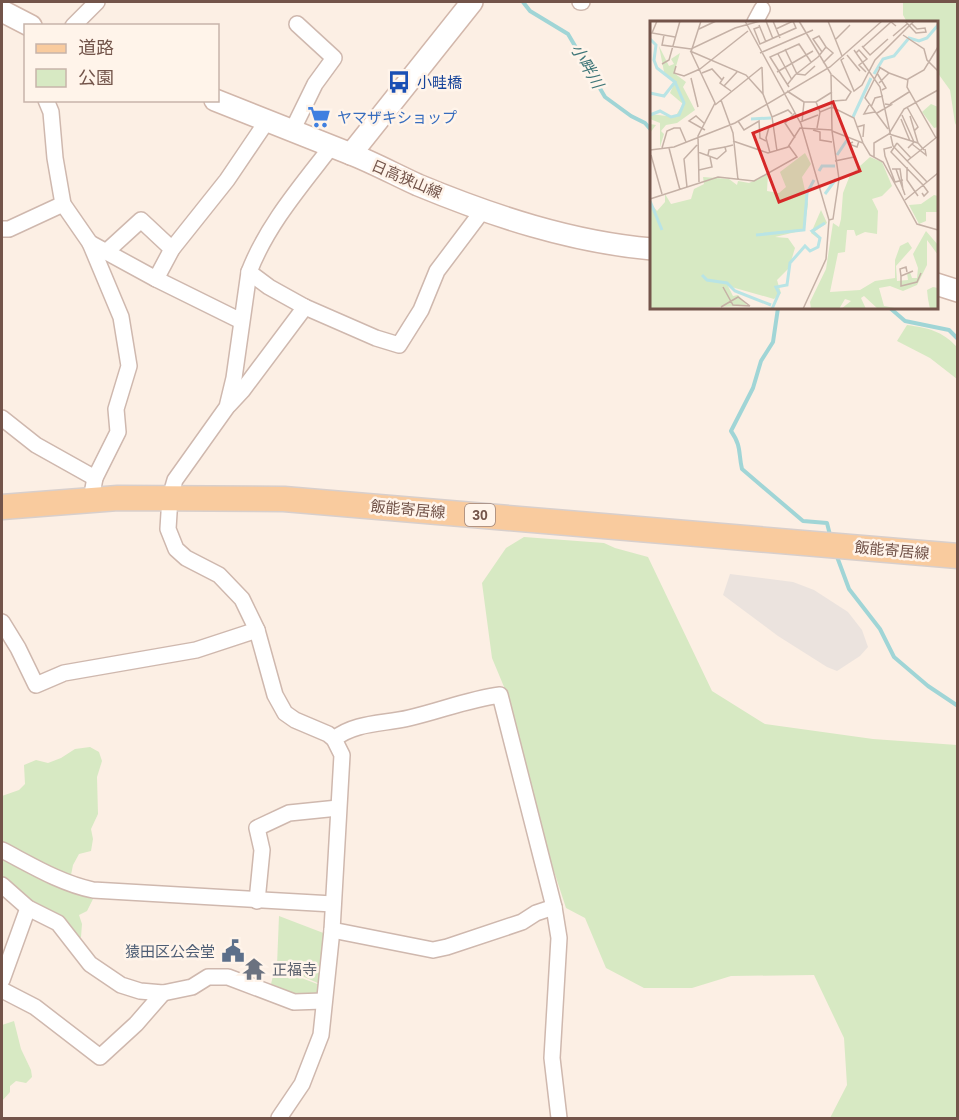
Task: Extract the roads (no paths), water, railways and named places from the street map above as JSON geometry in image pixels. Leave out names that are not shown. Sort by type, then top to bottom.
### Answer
[{"type":"main road","name":"日高狭山線","points":[[472,2],[351,154],[417,184],[483,210],[555,233],[621,247],[650,249]]},
{"type":"main road","points":[[2,10],[27,24]]},
{"type":"main road","points":[[219,102],[351,154]]},
{"type":"main road","points":[[938,285],[957,291]]},
{"type":"main road","name":"飯能寄居線","points":[[2,507],[93,488],[170,497],[284,499],[388,507],[957,556]]},
{"type":"street","points":[[75,24],[97,2]]},
{"type":"street","points":[[292,131],[315,84],[334,58],[297,24]]},
{"type":"street","points":[[2,418],[93,488],[118,432],[116,409],[129,366],[121,317],[90,243],[63,204],[55,158],[51,112],[47,102]]},
{"type":"street","points":[[156,279],[172,249],[227,180],[267,121]]},
{"type":"street","points":[[227,407],[234,378],[249,272],[255,256],[288,202],[331,147]]},
{"type":"street","points":[[2,229],[9,229],[63,204]]},
{"type":"street","points":[[249,272],[269,287],[306,307],[376,339],[399,345],[421,310],[437,271],[483,210]]},
{"type":"street","points":[[106,252],[141,220],[172,249]]},
{"type":"street","points":[[90,243],[241,321]]},
{"type":"street","points":[[279,1119],[302,1084],[321,1035],[332,930],[342,755],[334,739],[328,734],[294,720],[285,713],[275,695],[257,630],[242,599],[219,575],[186,558],[176,549],[168,529],[170,497],[175,480],[227,407],[242,391],[306,307]]},
{"type":"street","points":[[2,622],[36,685],[64,673],[196,650],[257,630]]},
{"type":"street","points":[[334,739],[344,731],[357,727],[409,718],[483,697],[500,695],[554,907],[559,939],[552,1058],[559,1119]]},
{"type":"street","points":[[257,901],[262,850],[258,828],[289,813],[338,808]]},
{"type":"street","points":[[2,850],[54,878],[77,887],[93,890],[333,904]]},
{"type":"street","points":[[2,885],[28,908],[58,923],[90,964],[121,985],[140,991],[163,993],[192,987],[208,977],[228,977],[294,1002],[323,1001]]},
{"type":"street","points":[[332,930],[434,950],[522,922],[536,913],[554,907]]},
{"type":"street","points":[[2,980],[28,908]]},
{"type":"street","points":[[2,990],[35,1007],[100,1057],[136,1024],[163,993]]},
{"type":"waterway","name":"小畔川","points":[[523,2],[530,11],[568,34],[605,97],[650,129]]},
{"type":"waterway","points":[[778,309],[773,342],[761,361],[753,388],[731,431],[738,446],[742,469],[803,521],[827,523],[830,535]]},
{"type":"waterway","name":"小畔川","points":[[891,309],[905,321],[949,330],[958,339]]},
{"type":"waterway","points":[[836,554],[849,589],[880,629],[894,657],[928,686],[958,706]]},
{"type":"place","name":"小畦橋","points":[[399,82]]},
{"type":"place","name":"ヤマザキショップ","points":[[319,117]]},
{"type":"place","name":"猿田区公会堂","points":[[233,951]]},
{"type":"place","name":"正福寺","points":[[254,969]]}]
